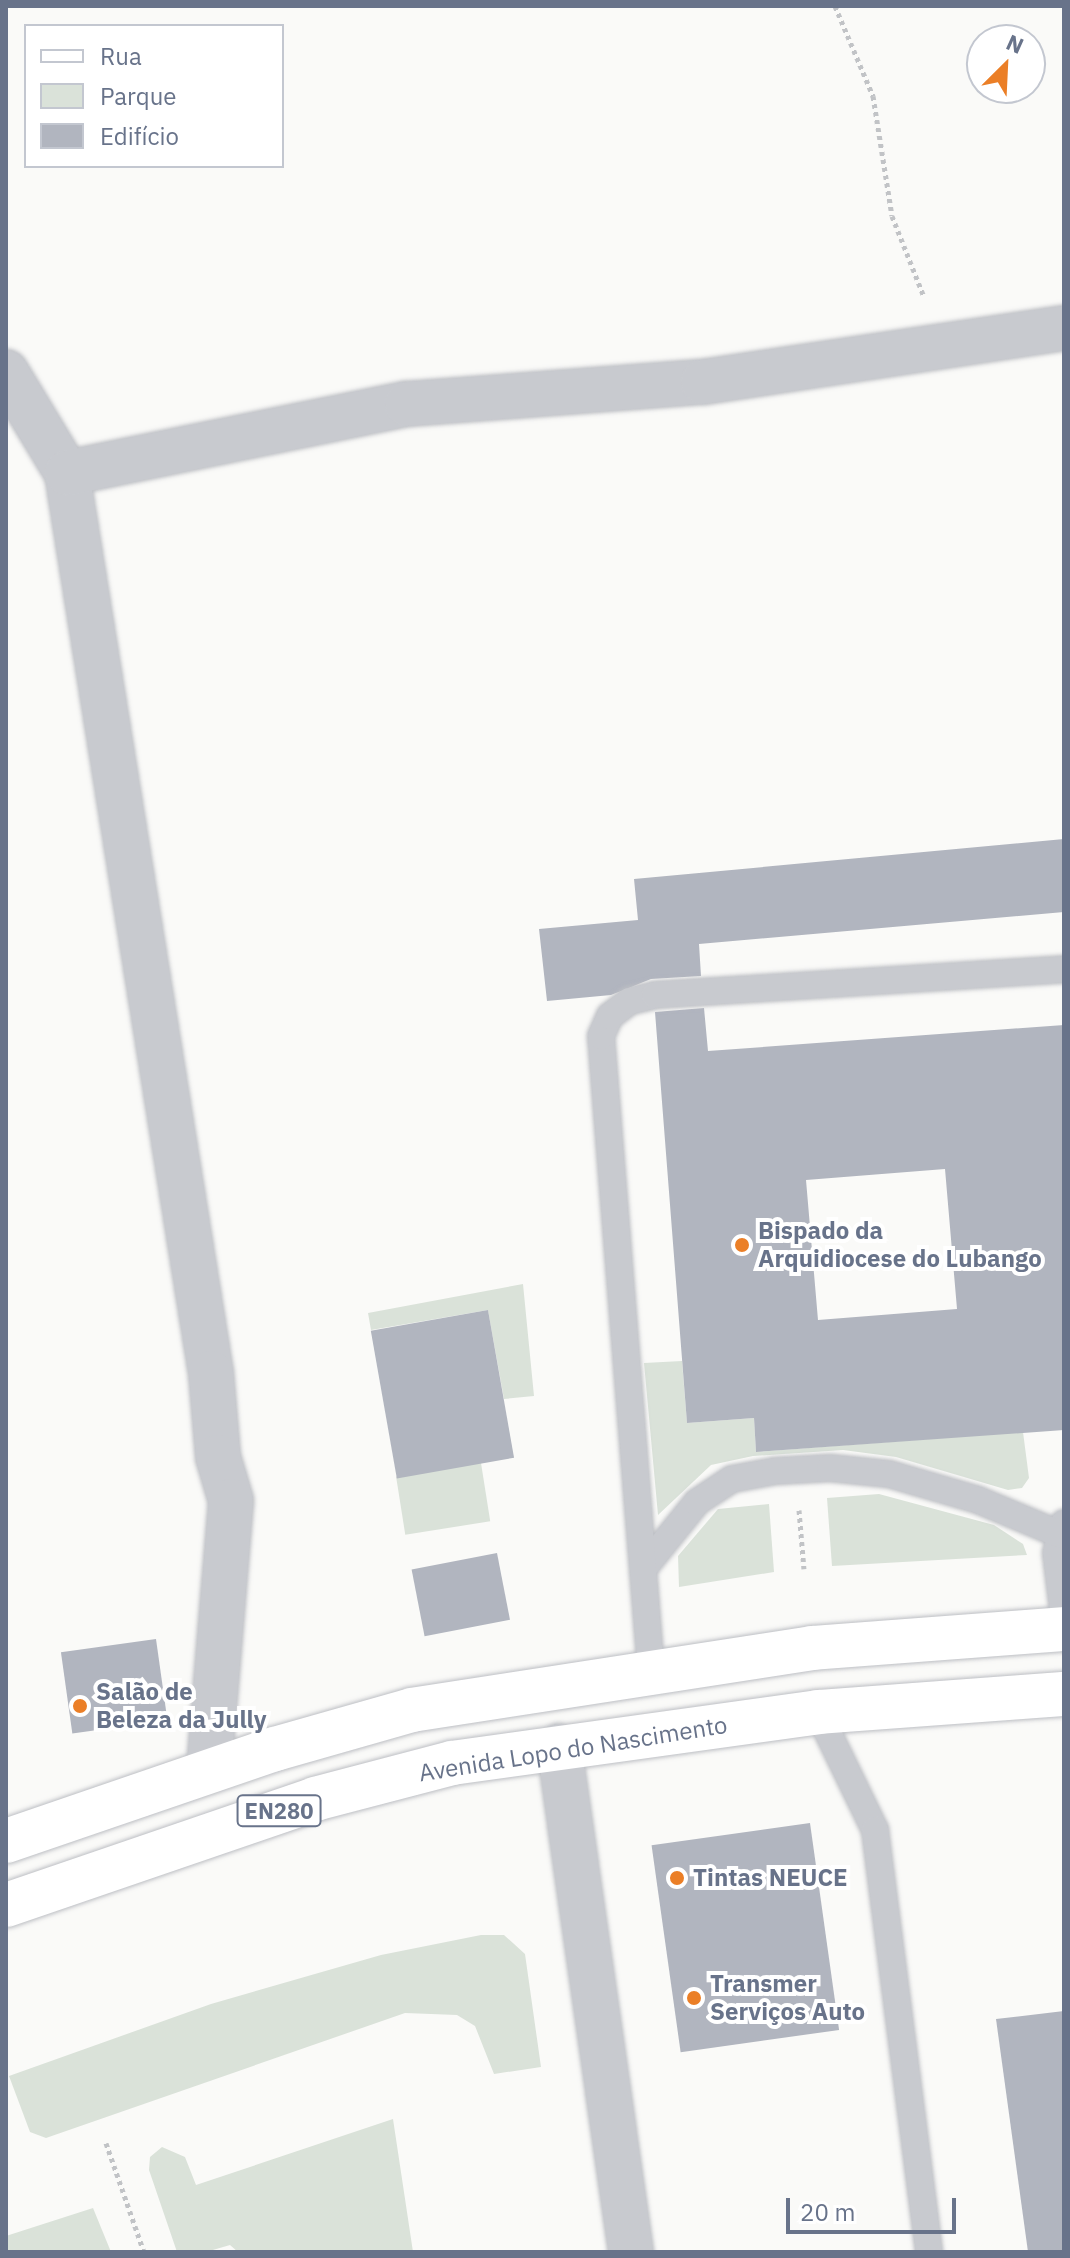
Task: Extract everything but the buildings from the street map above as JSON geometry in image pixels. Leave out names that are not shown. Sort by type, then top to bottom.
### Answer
[{"type":"main road","name":"EN280","points":[[6,1841],[209,1770],[412,1710],[812,1648],[1064,1629]]},
{"type":"main road","name":"Avenida Lopo do Nascimento","points":[[6,1905],[315,1799],[452,1763],[818,1712],[1064,1694]]},
{"type":"street","points":[[67,473],[407,404],[703,382],[1064,328]]},
{"type":"street","points":[[6,372],[67,473],[211,1373],[218,1457],[231,1501],[209,1770]]},
{"type":"street","points":[[559,1746],[631,2252]]},
{"type":"lane","points":[[651,1671],[601,1036],[610,1016],[630,1001],[655,995],[1064,969]]},
{"type":"lane","points":[[643,1569],[697,1502],[732,1479],[775,1471],[830,1468],[889,1474],[1061,1528],[1064,1618]]},
{"type":"lane","points":[[818,1712],[875,1830],[929,2252]]},
{"type":"path","points":[[835,6],[873,96],[892,216],[944,346]]},
{"type":"path","points":[[798,1500],[804,1569]]},
{"type":"path","points":[[106,2143],[144,2252]]},
{"type":"green space","points":[[523,1284],[534,1396],[504,1399],[488,1310],[371,1330],[368,1313]]},
{"type":"green space","points":[[682,1361],[687,1423],[754,1418],[756,1452],[1023,1432],[1029,1478],[1022,1488],[1008,1490],[896,1457],[843,1450],[753,1456],[711,1465],[658,1515],[644,1363]]},
{"type":"green space","points":[[481,1463],[490,1521],[405,1535],[396,1476]]},
{"type":"green space","points":[[879,1494],[994,1525],[1023,1544],[1027,1555],[832,1566],[827,1498]]},
{"type":"green space","points":[[769,1504],[774,1572],[679,1587],[678,1556],[718,1509]]},
{"type":"green space","points":[[481,1935],[504,1935],[525,1954],[541,2067],[494,2074],[475,2026],[457,2015],[405,2013],[46,2138],[30,2132],[9,2076],[211,2004],[381,1955]]},
{"type":"green space","points":[[393,2119],[413,2252],[238,2252],[230,2245],[206,2252],[177,2252],[149,2170],[150,2157],[162,2147],[185,2157],[196,2185]]},
{"type":"green space","points":[[93,2208],[111,2252],[6,2252],[6,2236]]},
{"type":"place","name":"Bispado da Arquidiocese do Lubango","points":[[742,1245]]},
{"type":"place","name":"Salão de Beleza da Jully","points":[[80,1706]]},
{"type":"place","name":"Tintas NEUCE","points":[[677,1878]]},
{"type":"place","name":"Transmer Serviços Auto","points":[[694,1998]]}]
